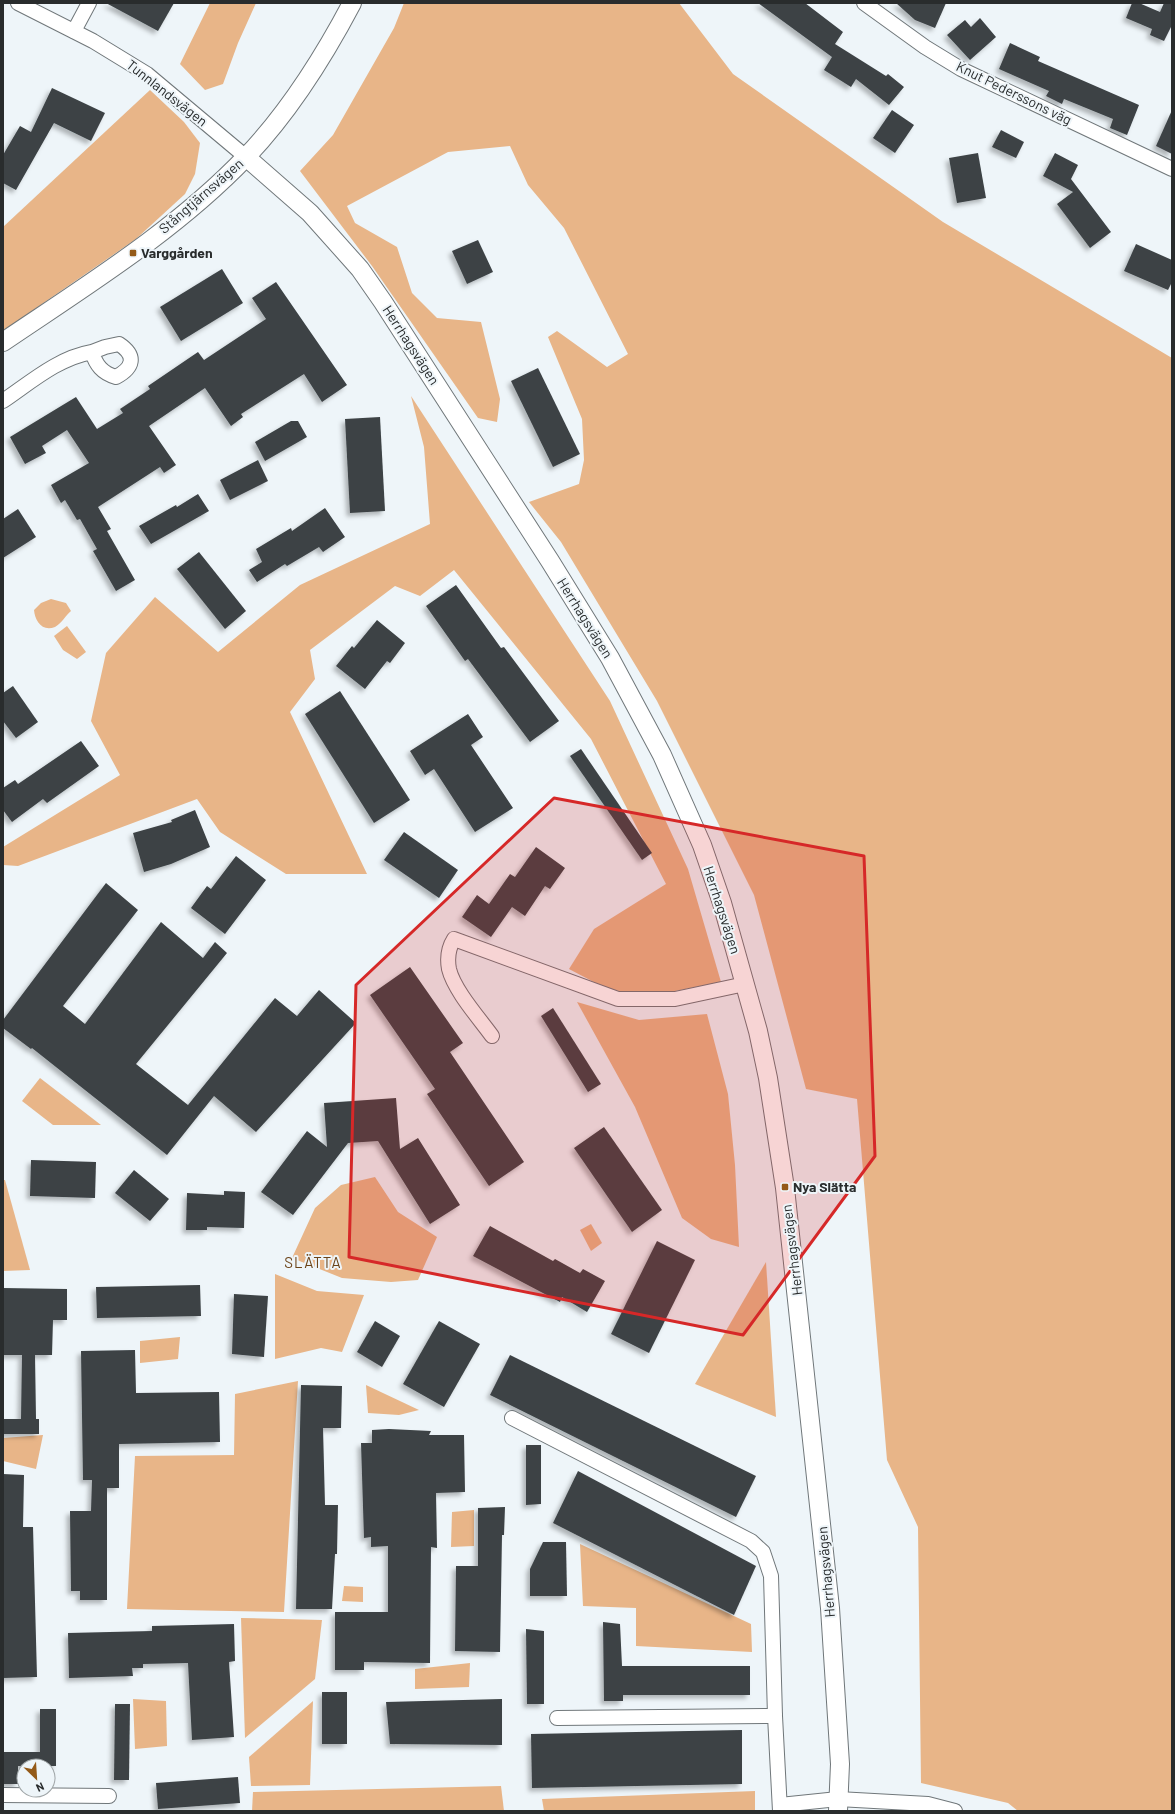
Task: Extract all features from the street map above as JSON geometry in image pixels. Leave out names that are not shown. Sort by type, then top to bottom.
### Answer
[{"type":"street","name":"Tunnlandsvägen","points":[[18,3],[74,31],[147,74],[246,157]]},
{"type":"street","points":[[74,31],[90,3]]},
{"type":"street","name":"Stångtjärnsvägen","points":[[3,342],[134,252],[184,214],[246,157],[271,128],[303,86],[332,41],[352,3]]},
{"type":"street","name":"Knut Pederssons väg","points":[[864,3],[925,47],[961,69],[1172,169]]},
{"type":"street","name":"Herrhagsvägen","points":[[246,157],[310,213],[360,269],[383,302],[550,561],[610,658],[662,755],[702,846],[722,903],[758,1031],[768,1078],[782,1165],[830,1608],[840,1764],[838,1805]]},
{"type":"street","points":[[3,401],[59,364],[76,355],[92,352],[105,346],[119,344],[127,349],[131,358],[130,365],[125,372],[116,377],[106,374],[99,368],[92,352]]},
{"type":"street","points":[[492,1036],[461,993],[449,968],[449,948],[454,939],[618,999],[675,999],[745,984]]},
{"type":"street","points":[[512,1418],[751,1541],[763,1552],[771,1576],[774,1716],[780,1808],[893,1802],[928,1804],[955,1811]]},
{"type":"street","points":[[558,1718],[774,1716]]},
{"type":"street","points":[[3,1795],[109,1796]]},
{"type":"highlighted area","points":[[554,798],[864,856],[875,1156],[743,1335],[349,1257],[356,985]]},
{"type":"shaded area","points":[[210,3],[256,3],[238,43],[223,84],[205,90],[180,64]]},
{"type":"shaded area","points":[[404,3],[679,3],[733,74],[943,222],[1172,358],[1172,1811],[1018,1811],[1008,1803],[921,1783],[918,1527],[887,1460],[857,1099],[806,1089],[754,895],[657,701],[561,542],[529,502],[579,484],[584,460],[582,419],[548,337],[557,331],[607,367],[628,354],[564,228],[528,185],[510,146],[448,152],[347,206],[355,223],[397,247],[412,293],[437,318],[481,322],[500,399],[497,422],[478,418],[372,266],[300,171],[333,135],[394,28]]},
{"type":"shaded area","points":[[150,90],[184,122],[200,143],[195,174],[185,194],[136,239],[3,331],[3,227]]},
{"type":"shaded area","points":[[411,396],[610,701],[688,869],[721,982],[650,996],[607,989],[569,969],[594,929],[666,884],[591,739],[454,570],[420,596],[395,586],[310,650],[315,679],[290,712],[367,874],[286,874],[220,832],[197,799],[18,866],[3,865],[3,847],[120,775],[91,721],[106,653],[155,597],[218,652],[300,585],[430,524],[424,447]]},
{"type":"shaded area","points":[[51,599],[66,603],[71,611],[57,626],[46,628],[38,622],[34,610],[41,603]]},
{"type":"shaded area","points":[[67,626],[86,652],[77,659],[63,650],[54,636]]},
{"type":"shaded area","points":[[577,1002],[639,1020],[707,1014],[728,1094],[735,1165],[739,1247],[711,1239],[682,1218],[635,1107]]},
{"type":"shaded area","points":[[40,1078],[101,1125],[53,1125],[22,1101]]},
{"type":"shaded area","points":[[375,1177],[398,1212],[437,1237],[418,1280],[391,1282],[342,1278],[292,1258],[315,1208],[341,1185]]},
{"type":"shaded area","points":[[3,1180],[5,1180],[30,1270],[3,1271]]},
{"type":"shaded area","points":[[591,1224],[602,1243],[591,1251],[580,1230]]},
{"type":"shaded area","points":[[766,1262],[776,1417],[695,1384]]},
{"type":"shaded area","points":[[275,1274],[317,1291],[364,1295],[342,1352],[321,1348],[275,1359]]},
{"type":"shaded area","points":[[180,1337],[178,1359],[140,1363],[140,1341]]},
{"type":"shaded area","points":[[298,1381],[284,1612],[127,1609],[135,1456],[234,1455],[235,1394]]},
{"type":"shaded area","points":[[366,1385],[419,1410],[399,1415],[368,1413]]},
{"type":"shaded area","points":[[43,1435],[36,1469],[3,1461],[3,1438]]},
{"type":"shaded area","points":[[474,1510],[474,1546],[451,1547],[452,1512]]},
{"type":"shaded area","points":[[580,1544],[751,1624],[752,1652],[636,1646],[636,1608],[583,1606]]},
{"type":"shaded area","points":[[344,1586],[363,1587],[363,1602],[342,1601]]},
{"type":"shaded area","points":[[241,1618],[322,1620],[315,1679],[245,1738]]},
{"type":"shaded area","points":[[470,1663],[469,1687],[415,1689],[415,1669]]},
{"type":"shaded area","points":[[133,1699],[166,1701],[167,1746],[135,1749]]},
{"type":"shaded area","points":[[313,1701],[310,1785],[251,1786],[249,1757]]},
{"type":"shaded area","points":[[501,1786],[504,1811],[252,1811],[253,1792]]},
{"type":"shaded area","points":[[755,1791],[755,1811],[544,1811],[542,1799]]},
{"type":"building","points":[[106,3],[174,3],[158,31]]},
{"type":"building","points":[[758,3],[805,3],[843,32],[835,44],[886,76],[888,74],[904,87],[889,105],[856,79],[851,87],[824,70],[832,57]]},
{"type":"building","points":[[896,3],[946,3],[935,28],[915,20]]},
{"type":"building","points":[[1132,3],[1139,3],[1160,12],[1164,3],[1172,3],[1172,25],[1164,41],[1150,35],[1152,29],[1126,18]]},
{"type":"building","points":[[980,18],[996,37],[970,60],[947,35],[965,20],[971,27]]},
{"type":"building","points":[[1010,43],[1040,57],[1038,61],[1139,105],[1127,135],[1110,128],[1113,119],[1064,99],[1062,104],[1046,96],[1049,91],[999,69]]},
{"type":"building","points":[[52,88],[105,113],[91,141],[54,123],[16,190],[3,183],[3,155],[20,126],[31,132]]},
{"type":"building","points":[[892,110],[914,125],[895,153],[873,138]]},
{"type":"building","points":[[1172,110],[1172,154],[1156,146]]},
{"type":"building","points":[[1001,130],[1024,142],[1016,158],[992,147]]},
{"type":"building","points":[[978,153],[986,198],[957,203],[949,158]]},
{"type":"building","points":[[1055,153],[1078,165],[1071,179],[1111,232],[1090,248],[1057,204],[1073,192],[1043,176]]},
{"type":"building","points":[[478,240],[493,272],[467,284],[452,251]]},
{"type":"building","points":[[1136,244],[1172,260],[1172,282],[1168,290],[1124,271]]},
{"type":"building","points":[[222,269],[243,303],[181,341],[160,307]]},
{"type":"building","points":[[276,282],[347,385],[322,402],[304,374],[241,414],[243,417],[231,426],[205,388],[149,426],[176,465],[164,473],[160,467],[98,507],[111,529],[107,531],[135,580],[116,591],[93,551],[97,549],[80,519],[77,520],[65,500],[61,503],[51,485],[89,463],[67,430],[42,446],[46,453],[25,464],[10,437],[76,397],[97,429],[123,413],[120,409],[150,389],[148,386],[198,352],[204,360],[266,319],[252,298]]},
{"type":"building","points":[[538,368],[580,454],[553,467],[511,381]]},
{"type":"building","points":[[380,417],[385,511],[350,513],[345,419]]},
{"type":"building","points":[[291,421],[298,421],[307,437],[265,461],[255,442]]},
{"type":"building","points":[[258,460],[268,481],[230,500],[220,480]]},
{"type":"building","points":[[198,494],[209,511],[151,544],[139,526],[176,505],[177,507]]},
{"type":"building","points":[[325,508],[345,537],[323,552],[319,547],[287,566],[285,564],[257,582],[249,570],[262,562],[256,549],[291,528],[292,531]]},
{"type":"building","points":[[18,509],[36,537],[3,558],[3,519]]},
{"type":"building","points":[[199,552],[246,611],[225,629],[177,569]]},
{"type":"building","points":[[456,585],[501,648],[504,647],[559,721],[530,742],[468,659],[465,661],[426,606]]},
{"type":"building","points":[[377,620],[405,643],[390,663],[387,661],[365,689],[336,666],[352,646],[354,648]]},
{"type":"building","points":[[13,686],[38,722],[16,738],[3,721],[3,693]]},
{"type":"building","points":[[340,691],[410,800],[374,823],[305,714]]},
{"type":"building","points":[[468,714],[483,737],[471,745],[513,808],[475,832],[434,769],[425,775],[410,751]]},
{"type":"building","points":[[81,741],[99,766],[47,803],[43,799],[12,822],[3,810],[3,788],[15,780],[18,784]]},
{"type":"building","points":[[581,749],[652,853],[642,860],[570,756]]},
{"type":"building","points":[[195,810],[210,847],[171,864],[144,872],[133,833],[172,822],[171,820]]},
{"type":"building","points":[[404,832],[458,870],[439,898],[384,860]]},
{"type":"building","points":[[536,847],[565,868],[550,889],[545,886],[525,916],[512,907],[491,937],[462,917],[477,895],[489,904],[510,874],[515,877]]},
{"type":"building","points":[[236,856],[266,880],[225,934],[191,908],[207,886],[211,889]]},
{"type":"building","points":[[106,883],[138,910],[63,1006],[85,1024],[161,922],[203,958],[215,942],[227,953],[136,1064],[188,1105],[275,998],[297,1016],[319,990],[356,1023],[256,1132],[214,1096],[167,1155],[32,1048],[31,1049],[3,1028],[3,1020]]},
{"type":"building","points":[[410,967],[463,1043],[450,1052],[524,1162],[489,1186],[427,1094],[435,1089],[370,995]]},
{"type":"building","points":[[553,1008],[601,1084],[588,1092],[541,1016]]},
{"type":"building","points":[[396,1098],[400,1149],[418,1138],[460,1205],[430,1224],[378,1141],[348,1143],[293,1215],[261,1192],[307,1131],[327,1147],[324,1103]]},
{"type":"building","points":[[604,1127],[662,1210],[632,1232],[574,1148]]},
{"type":"building","points":[[31,1160],[96,1162],[95,1198],[30,1196]]},
{"type":"building","points":[[134,1170],[169,1199],[150,1221],[115,1193]]},
{"type":"building","points":[[224,1191],[245,1192],[244,1228],[207,1227],[207,1230],[186,1230],[187,1193],[224,1195]]},
{"type":"building","points":[[490,1226],[553,1261],[555,1259],[580,1273],[583,1269],[605,1281],[587,1312],[562,1297],[560,1302],[473,1256]]},
{"type":"building","points":[[657,1241],[695,1260],[649,1353],[611,1334]]},
{"type":"building","points":[[200,1285],[201,1316],[97,1318],[96,1287]]},
{"type":"building","points":[[3,1288],[67,1289],[67,1320],[53,1320],[52,1355],[35,1355],[36,1419],[39,1419],[39,1434],[3,1434],[3,1419],[21,1419],[22,1355],[3,1355]]},
{"type":"building","points":[[234,1294],[268,1296],[264,1357],[232,1354]]},
{"type":"building","points":[[375,1321],[400,1336],[382,1367],[357,1352]]},
{"type":"building","points":[[439,1321],[480,1344],[444,1407],[403,1384]]},
{"type":"building","points":[[135,1350],[136,1393],[219,1392],[220,1442],[119,1444],[119,1488],[107,1488],[107,1600],[80,1600],[80,1591],[71,1591],[70,1511],[91,1511],[92,1480],[83,1480],[81,1351]]},
{"type":"building","points":[[510,1355],[756,1476],[736,1517],[490,1395]]},
{"type":"building","points":[[301,1385],[342,1386],[341,1428],[323,1428],[325,1505],[338,1505],[337,1554],[335,1554],[332,1609],[296,1609]]},
{"type":"building","points":[[389,1429],[431,1431],[429,1435],[464,1435],[465,1492],[436,1493],[437,1548],[431,1547],[430,1663],[364,1662],[364,1670],[335,1670],[335,1612],[388,1612],[388,1546],[371,1547],[371,1537],[364,1538],[361,1443],[372,1443],[372,1430]]},
{"type":"building","points":[[526,1445],[541,1445],[541,1504],[526,1505]]},
{"type":"building","points":[[578,1471],[756,1566],[734,1615],[553,1523]]},
{"type":"building","points":[[3,1474],[24,1475],[23,1527],[33,1527],[37,1677],[3,1678]]},
{"type":"building","points":[[505,1507],[504,1535],[502,1535],[500,1652],[455,1651],[456,1566],[478,1566],[478,1508]]},
{"type":"building","points":[[543,1542],[566,1542],[567,1596],[530,1596],[530,1569]]},
{"type":"building","points":[[603,1622],[620,1624],[622,1666],[750,1666],[750,1695],[623,1695],[623,1701],[604,1701]]},
{"type":"building","points":[[234,1624],[235,1661],[229,1662],[234,1737],[192,1740],[188,1663],[143,1664],[143,1668],[132,1668],[133,1676],[69,1678],[68,1633],[152,1631],[152,1626]]},
{"type":"building","points":[[526,1629],[544,1631],[544,1704],[527,1704]]},
{"type":"building","points":[[322,1692],[347,1692],[347,1744],[322,1744]]},
{"type":"building","points":[[502,1699],[502,1745],[390,1744],[386,1702]]},
{"type":"building","points":[[115,1704],[130,1704],[129,1780],[114,1780]]},
{"type":"building","points":[[40,1709],[56,1709],[56,1758],[16,1758],[16,1784],[3,1784],[3,1752],[40,1752]]},
{"type":"building","points":[[742,1730],[742,1784],[532,1788],[531,1734]]},
{"type":"building","points":[[238,1777],[240,1803],[158,1809],[156,1783]]},
{"type":"place","name":"Varggården","points":[[133,253]]},
{"type":"place","name":"Nya Slätta","points":[[785,1187]]},
{"type":"district","name":"SLÄTTA","points":[[313,1263]]}]
